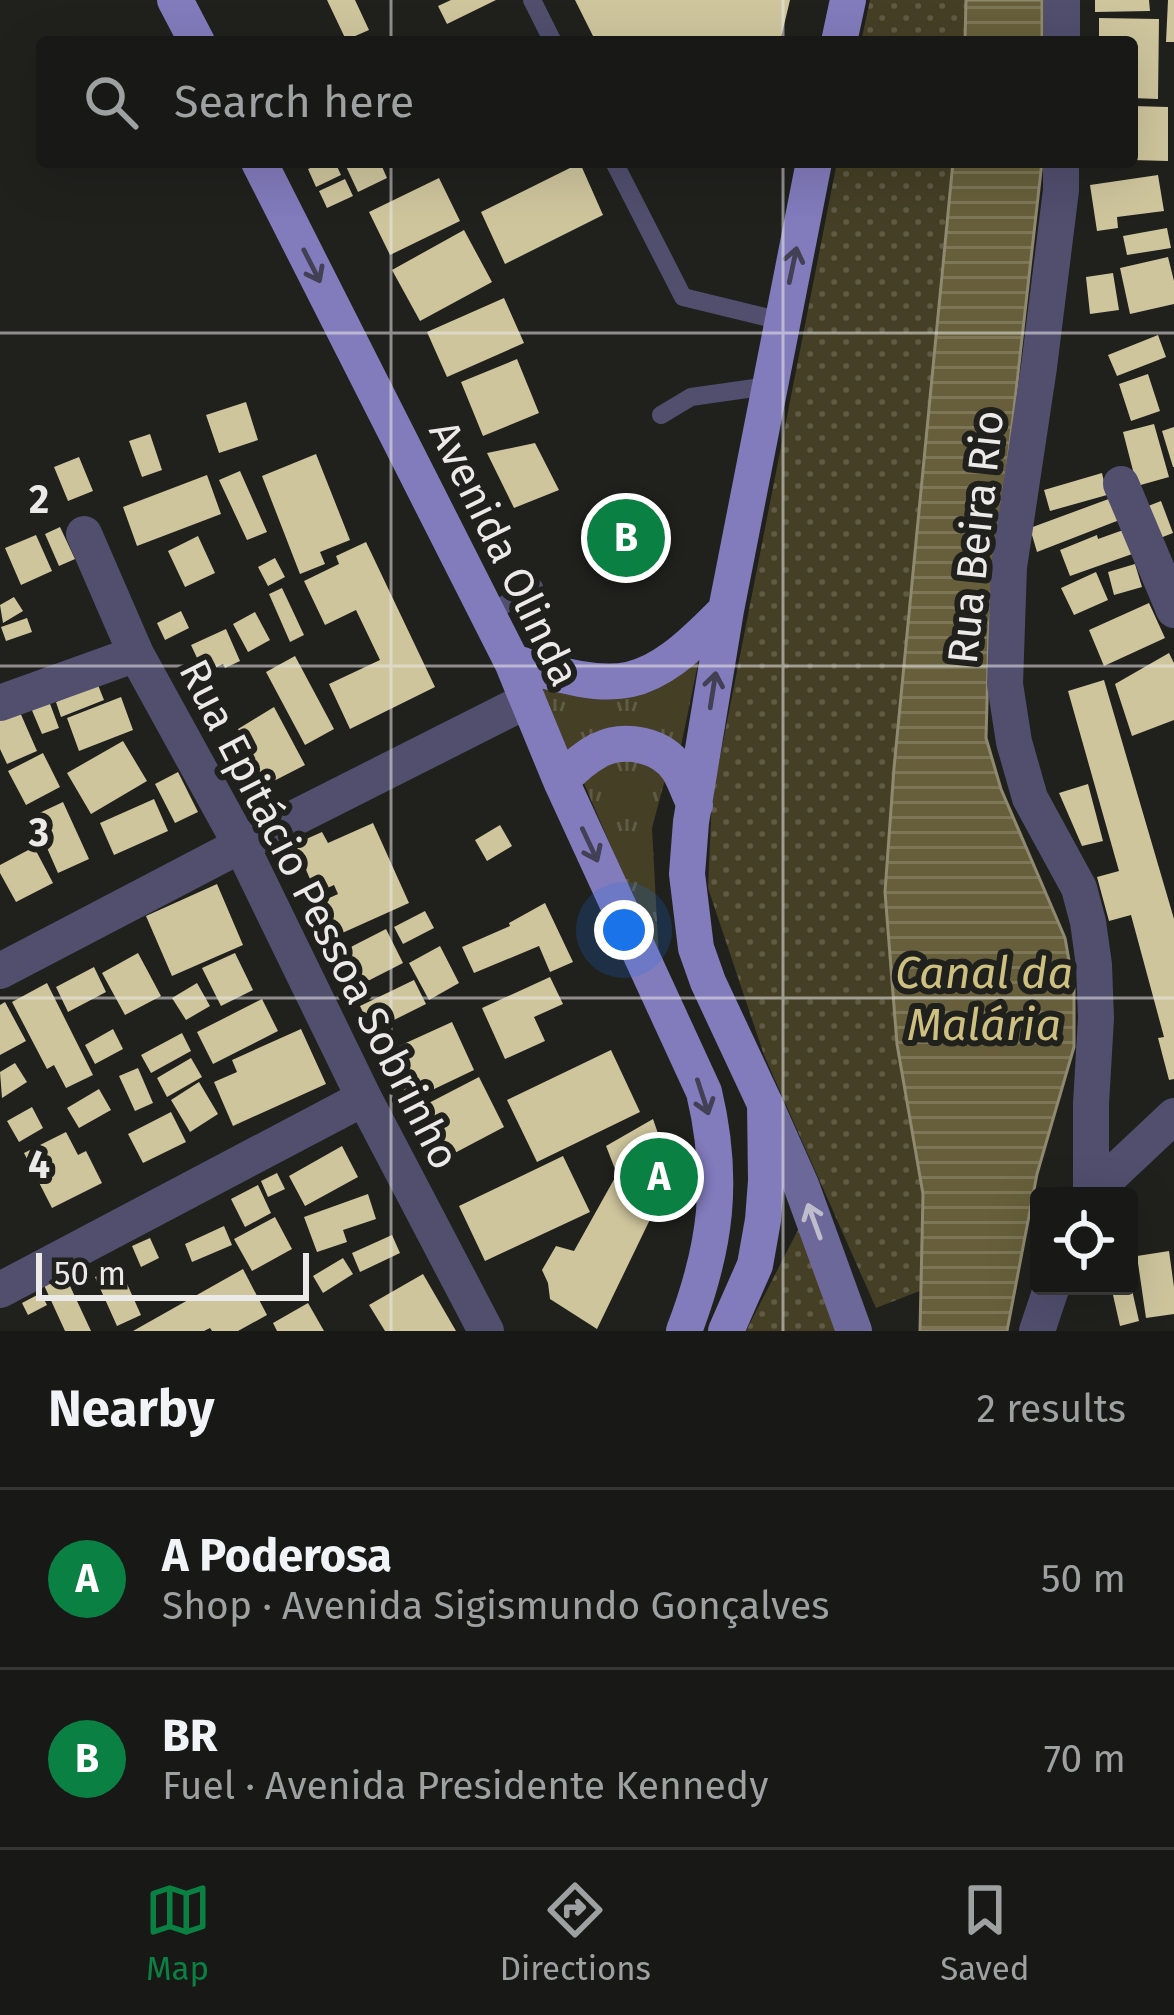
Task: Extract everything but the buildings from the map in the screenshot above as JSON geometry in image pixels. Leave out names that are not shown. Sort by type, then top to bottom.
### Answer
[{"type":"main road","points":[[175,0],[194,36]]},
{"type":"main road","points":[[840,36],[848,0]]},
{"type":"main road","name":"Avenida Olinda","points":[[262,168],[512,662],[561,781],[704,1092],[717,1182],[711,1242],[684,1331]]},
{"type":"main road","points":[[813,168],[727,610],[687,874],[696,948],[708,982],[801,1185],[854,1331]]},
{"type":"main road","points":[[512,662],[578,680],[629,682],[654,672],[685,650],[727,610]]},
{"type":"main road","points":[[561,781],[604,747],[643,746],[663,754],[677,768],[694,806]]},
{"type":"main road","points":[[726,1331],[755,1265],[763,1220],[765,1104]]},
{"type":"street","points":[[1062,0],[1062,36]]},
{"type":"street","name":"Rua Beira Rio","points":[[1061,168],[1039,367],[1009,567],[1005,684],[1014,742],[1030,798],[1078,888],[1088,922],[1096,1018],[1090,1187]]},
{"type":"street","points":[[1121,484],[1174,610]]},
{"type":"street","name":"Rua Epitácio Pessoa Sobrinho","points":[[84,534],[136,654],[241,845],[364,1098],[486,1331]]},
{"type":"street","points":[[0,704],[136,654]]},
{"type":"street","points":[[0,971],[528,700]]},
{"type":"street","points":[[0,1290],[364,1098]]},
{"type":"street","points":[[1098,1187],[1174,1116]]},
{"type":"street","points":[[1037,1331],[1049,1295]]},
{"type":"lane","points":[[532,0],[550,36]]},
{"type":"lane","points":[[617,168],[683,297],[781,321]]},
{"type":"lane","points":[[662,415],[691,397],[769,386]]},
{"type":"lane","points":[[488,615],[534,587]]},
{"type":"green space","points":[[870,0],[966,0],[965,36],[862,36]]},
{"type":"green space","points":[[836,168],[952,168],[940,277],[897,1044],[923,1194],[922,1290],[876,1308],[764,1055],[708,888],[712,798]]},
{"type":"green space","points":[[700,654],[681,746],[568,762],[529,678]]},
{"type":"green space","points":[[632,756],[666,776],[652,828],[659,959],[580,774]]},
{"type":"green space","points":[[800,1226],[856,1331],[746,1331]]},
{"type":"water","points":[[966,0],[1042,0],[1042,36],[965,36]]},
{"type":"water","name":"Canal da Malária","points":[[952,168],[1041,168],[989,629],[986,738],[1001,789],[1065,938],[1074,989],[1074,1047],[1035,1187],[1030,1187],[1030,1211],[1007,1331],[920,1331],[923,1194],[897,1044],[885,892]]},
{"type":"place","name":"BR","points":[[626,538]]},
{"type":"place","name":"A Poderosa","points":[[659,1177]]}]
